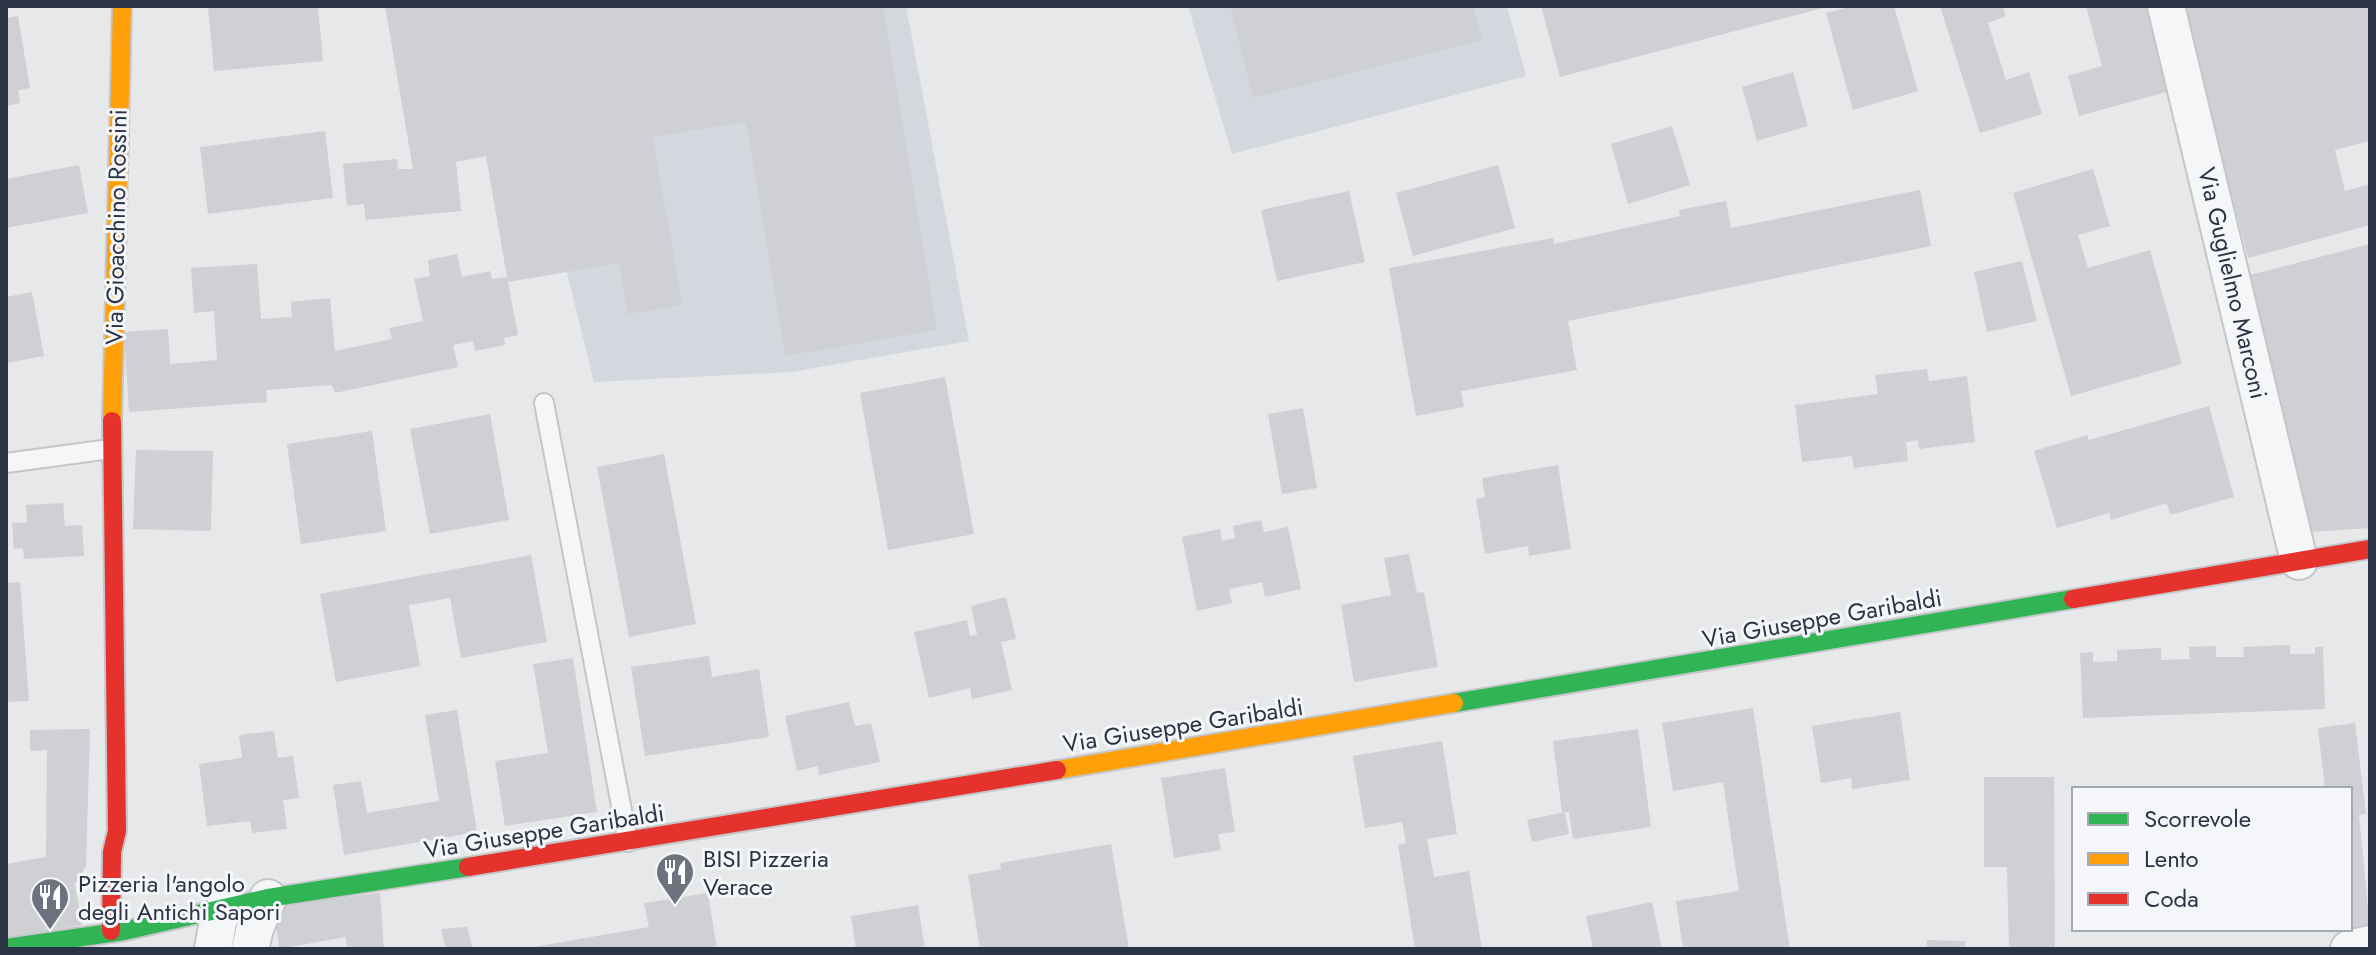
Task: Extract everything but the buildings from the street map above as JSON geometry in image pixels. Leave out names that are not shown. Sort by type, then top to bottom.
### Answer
[{"type":"street","name":"Via Gioacchino Rossini","points":[[122,6],[111,448],[117,831],[130,870],[127,937]]},
{"type":"street","name":"Via Guglielmo Marconi","points":[[2166,6],[2299,561]]},
{"type":"street","name":"Via Giuseppe Garibaldi","points":[[6,948],[127,937],[226,905],[628,842],[2370,549]]},
{"type":"street","points":[[250,949],[268,898]]},
{"type":"street","points":[[213,949],[218,921],[226,905]]},
{"type":"street","points":[[2349,949],[2370,944]]},
{"type":"lane","points":[[544,403],[628,842]]},
{"type":"lane","points":[[6,463],[111,448]]},
{"type":"shaded area","points":[[501,6],[906,6],[969,341],[791,372],[594,382]]},
{"type":"shaded area","points":[[1188,6],[1507,6],[1526,76],[1232,154]]},
{"type":"traffic: fast","points":[[1454,703],[2073,599]]},
{"type":"traffic: fast","points":[[6,948],[124,931],[268,898],[468,867]]},
{"type":"traffic: slow","points":[[112,421],[122,6]]},
{"type":"traffic: slow","points":[[1057,770],[1454,703]]},
{"type":"traffic: jam","points":[[111,931],[112,852],[117,831],[112,421]]},
{"type":"traffic: jam","points":[[2073,599],[2370,549]]},
{"type":"traffic: jam","points":[[468,867],[1057,770]]},
{"type":"place","name":"BISI Pizzeria Verace","points":[[675,906]]},
{"type":"place","name":"Pizzeria l'angolo degli Antichi Sapori","points":[[50,931]]}]
